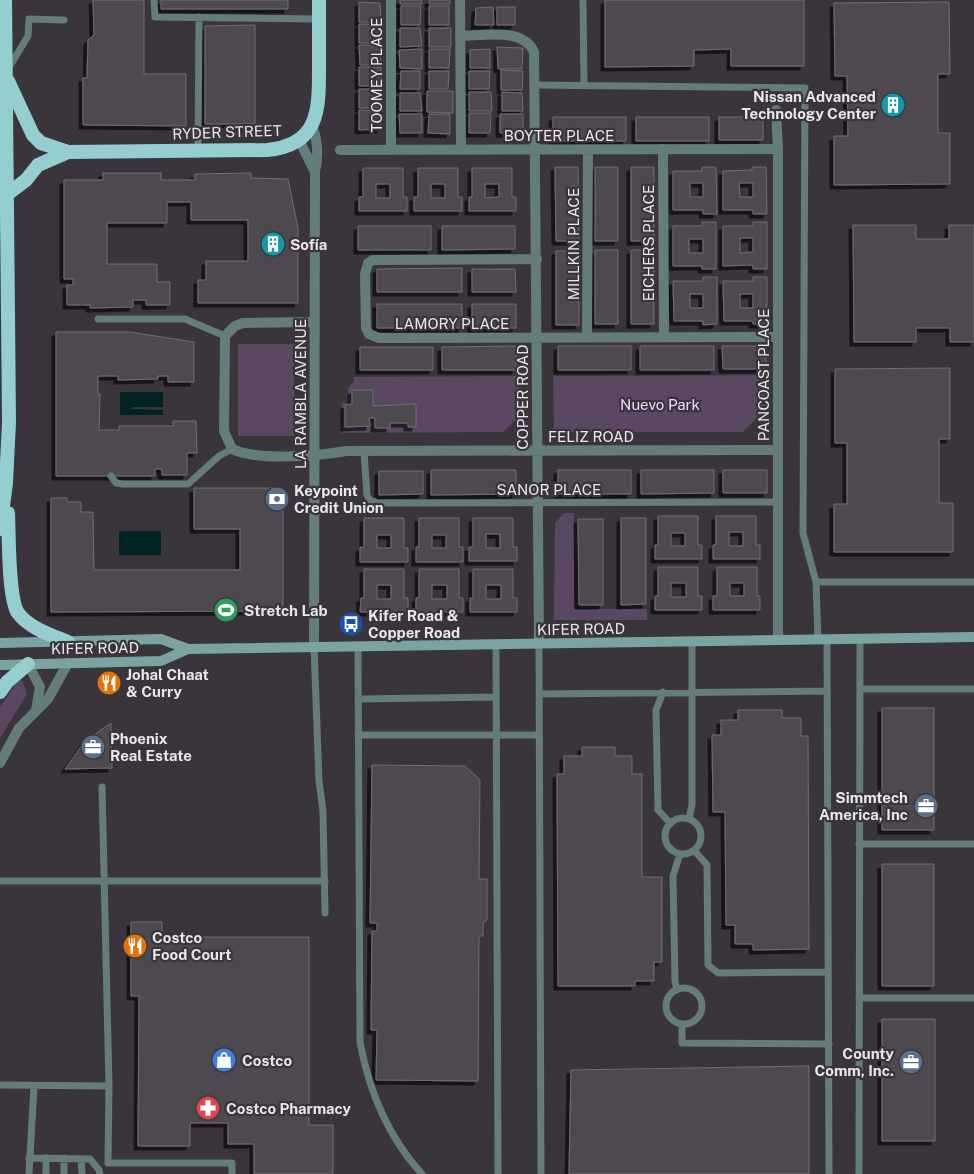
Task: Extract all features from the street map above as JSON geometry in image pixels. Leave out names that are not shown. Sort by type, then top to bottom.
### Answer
[{"type":"highway","points":[[0,529],[6,483],[9,422],[5,196],[5,0]]},
{"type":"highway","name":"RYDER STREET","points":[[68,152],[276,149],[289,146],[299,140],[312,125],[318,105],[319,0]]},
{"type":"highway","points":[[5,74],[33,135],[41,144],[68,152]]},
{"type":"highway","points":[[5,196],[26,180],[38,165],[68,152]]},
{"type":"highway","points":[[6,483],[12,596],[16,611],[25,621],[44,632],[68,642]]},
{"type":"highway","points":[[0,692],[7,682],[28,664]]},
{"type":"main road","name":"KIFER ROAD","points":[[0,643],[161,640],[188,649],[974,637]]},
{"type":"main road","name":"KIFER ROAD","points":[[0,665],[161,661],[188,649]]},
{"type":"street","name":"TOOMEY PLACE","points":[[391,0],[391,150]]},
{"type":"street","points":[[460,0],[461,150]]},
{"type":"street","name":"COPPER ROAD","points":[[460,36],[515,36],[527,40],[534,52],[539,644]]},
{"type":"street","name":"PANCOAST PLACE","points":[[776,110],[778,149],[778,640]]},
{"type":"street","name":"LA RAMBLA AVENUE","points":[[312,125],[317,138],[318,159],[316,172],[314,322],[314,646]]},
{"type":"street","name":"LA RAMBLA AVENUE","points":[[299,140],[316,172]]},
{"type":"street","name":"BOYTER PLACE","points":[[340,150],[778,149]]},
{"type":"street","name":"MILLKIN PLACE","points":[[587,338],[588,150]]},
{"type":"street","name":"EICHERS PLACE","points":[[663,150],[664,337]]},
{"type":"street","name":"LAMORY PLACE","points":[[537,259],[379,259],[368,263],[365,274],[365,323],[369,334],[373,337],[778,337]]},
{"type":"street","points":[[232,449],[224,430],[225,336],[235,326],[243,323],[314,322]]},
{"type":"street","name":"FELIZ ROAD","points":[[232,449],[249,455],[315,455],[364,451],[778,450]]},
{"type":"street","points":[[0,763],[19,728],[48,699],[68,663]]},
{"type":"street","points":[[28,664],[40,687],[35,711]]},
{"type":"lane","points":[[154,0],[154,17],[319,20]]},
{"type":"lane","points":[[583,0],[584,86]]},
{"type":"lane","points":[[198,150],[199,17]]},
{"type":"lane","points":[[5,74],[28,36],[29,19],[64,20]]},
{"type":"lane","points":[[535,85],[805,88],[803,533],[816,582],[827,690],[829,1174]]},
{"type":"lane","points":[[98,319],[184,319],[225,336]]},
{"type":"lane","points":[[111,476],[116,483],[123,484],[188,484],[219,456],[232,449]]},
{"type":"lane","name":"SANOR PLACE","points":[[364,451],[367,495],[370,500],[378,503],[779,502]]},
{"type":"lane","points":[[816,582],[974,582]]},
{"type":"lane","points":[[859,1174],[860,639]]},
{"type":"lane","points":[[689,819],[692,805],[692,642]]},
{"type":"lane","points":[[539,644],[541,1174]]},
{"type":"lane","points":[[496,645],[498,1174]]},
{"type":"lane","points":[[314,646],[325,913]]},
{"type":"lane","points":[[358,646],[360,1042],[365,1071],[391,1133],[422,1174]]},
{"type":"lane","points":[[860,689],[974,689]]},
{"type":"lane","points":[[539,694],[827,690]]},
{"type":"lane","points":[[664,692],[656,710],[658,810],[670,823]]},
{"type":"lane","points":[[358,699],[496,697]]},
{"type":"lane","points":[[358,735],[540,735]]},
{"type":"lane","points":[[102,787],[109,1086],[108,1162],[232,1163],[232,1174]]},
{"type":"lane","points":[[679,819],[689,819],[697,826],[701,836],[694,850],[680,854],[674,852],[667,844],[665,833],[670,823],[679,819]]},
{"type":"lane","points":[[860,844],[974,844]]},
{"type":"lane","points":[[694,850],[707,865],[708,965],[718,973],[828,972]]},
{"type":"lane","points":[[677,990],[674,981],[673,876],[680,854]]},
{"type":"lane","points":[[0,881],[325,882]]},
{"type":"lane","points":[[689,989],[698,996],[701,1002],[700,1013],[697,1018],[682,1024],[671,1019],[666,1009],[668,997],[677,990],[689,989]]},
{"type":"lane","points":[[859,998],[974,998]]},
{"type":"lane","points":[[682,1024],[682,1043],[829,1044]]},
{"type":"lane","points":[[0,1085],[109,1086]]},
{"type":"lane","points":[[29,1174],[34,1086]]},
{"type":"lane","points":[[29,1158],[90,1159],[100,1174]]},
{"type":"lane","points":[[46,1158],[46,1174]]},
{"type":"lane","points":[[64,1158],[64,1174]]},
{"type":"lane","points":[[82,1159],[82,1174]]},
{"type":"green space","points":[[238,344],[294,344],[294,436],[238,436]]},
{"type":"green space","name":"Nuevo Park","points":[[766,375],[766,409],[743,432],[554,432],[553,376]]},
{"type":"green space","points":[[519,376],[519,417],[503,432],[342,433],[342,403],[348,403],[348,388],[354,381],[354,377]]},
{"type":"green space","points":[[564,513],[574,513],[574,609],[647,609],[647,620],[554,620],[555,523]]},
{"type":"green space","points":[[22,680],[27,694],[0,738],[0,707],[18,681]]},
{"type":"water","points":[[120,392],[163,392],[163,407],[132,407],[132,409],[163,410],[163,415],[120,415]]},
{"type":"water","points":[[119,531],[161,531],[161,555],[119,555]]},
{"type":"building","points":[[93,0],[144,0],[144,74],[186,74],[186,126],[83,125],[83,78],[87,78],[88,40],[94,35]]},
{"type":"building","points":[[161,0],[288,0],[288,9],[161,9]]},
{"type":"building","points":[[400,0],[422,0],[422,4],[400,4]]},
{"type":"building","points":[[429,0],[450,0],[450,4],[429,4]]},
{"type":"building","points":[[605,0],[804,0],[804,66],[731,66],[731,49],[694,50],[694,66],[605,67]]},
{"type":"building","points":[[359,2],[380,3],[381,22],[359,22]]},
{"type":"building","name":"Nissan Advanced Technology Center","points":[[949,2],[950,74],[938,74],[938,133],[950,133],[950,184],[834,185],[834,136],[848,136],[847,76],[835,76],[834,3]]},
{"type":"building","points":[[401,6],[421,6],[420,25],[401,25]]},
{"type":"building","points":[[429,6],[449,6],[449,25],[429,25]]},
{"type":"building","points":[[493,7],[494,25],[475,25],[476,8]]},
{"type":"building","points":[[497,7],[515,7],[515,25],[497,25]]},
{"type":"building","points":[[359,24],[381,24],[381,43],[359,43]]},
{"type":"building","points":[[255,25],[255,124],[205,124],[205,26]]},
{"type":"building","points":[[400,28],[420,28],[422,46],[400,47]]},
{"type":"building","points":[[429,28],[451,28],[451,47],[429,47]]},
{"type":"building","points":[[359,45],[380,45],[381,65],[360,65]]},
{"type":"building","points":[[497,47],[523,48],[522,69],[498,69]]},
{"type":"building","points":[[422,49],[422,69],[400,68],[399,50]]},
{"type":"building","points":[[429,49],[450,49],[449,68],[429,68]]},
{"type":"building","points":[[490,49],[490,68],[470,68],[470,50]]},
{"type":"building","points":[[359,67],[381,67],[381,86],[359,86]]},
{"type":"building","points":[[501,70],[523,71],[522,90],[501,90]]},
{"type":"building","points":[[401,71],[420,71],[420,89],[400,89]]},
{"type":"building","points":[[429,71],[449,71],[448,89],[429,89]]},
{"type":"building","points":[[469,71],[490,71],[489,89],[469,89]]},
{"type":"building","points":[[359,89],[381,89],[381,108],[359,108]]},
{"type":"building","points":[[427,91],[453,91],[453,113],[427,112]]},
{"type":"building","points":[[469,92],[491,92],[492,111],[469,111]]},
{"type":"building","points":[[502,92],[522,93],[523,111],[502,111]]},
{"type":"building","points":[[400,93],[420,93],[422,111],[400,111]]},
{"type":"building","points":[[359,110],[380,111],[381,129],[359,130]]},
{"type":"building","points":[[469,113],[491,113],[490,133],[469,133]]},
{"type":"building","points":[[399,114],[422,114],[422,133],[400,133]]},
{"type":"building","points":[[429,114],[450,114],[450,134],[428,133]]},
{"type":"building","points":[[500,114],[523,114],[523,134],[500,133]]},
{"type":"building","points":[[553,117],[626,117],[626,141],[553,141]]},
{"type":"building","points":[[636,117],[709,117],[709,141],[636,141]]},
{"type":"building","points":[[719,117],[763,117],[763,140],[719,140]]},
{"type":"building","points":[[555,167],[578,167],[579,241],[556,241]]},
{"type":"building","points":[[595,167],[618,167],[618,241],[595,241]]},
{"type":"building","points":[[631,167],[654,167],[654,241],[631,241]]},
{"type":"building","points":[[702,167],[716,167],[717,214],[703,214],[703,210],[673,210],[673,171],[702,171]],"holes":[[[690,183],[703,183],[703,197],[690,197]]]},
{"type":"building","points":[[752,167],[766,167],[767,214],[753,214],[753,210],[723,210],[723,171],[752,170]],"holes":[[[739,183],[753,183],[753,197],[740,197]]]},
{"type":"building","points":[[363,168],[403,168],[403,197],[407,197],[407,211],[359,211],[359,197],[363,197]],"holes":[[[376,184],[390,184],[390,198],[376,198]]]},
{"type":"building","points":[[418,168],[458,168],[458,197],[462,197],[462,211],[414,211],[414,197],[418,197]],"holes":[[[431,184],[445,184],[445,198],[431,198]]]},
{"type":"building","points":[[472,168],[512,168],[512,197],[516,197],[516,211],[469,211],[469,197],[472,197]],"holes":[[[485,184],[499,184],[499,197],[485,198]]]},
{"type":"building","name":"Sofía","points":[[103,173],[161,173],[161,180],[195,180],[195,174],[251,173],[251,178],[288,179],[298,228],[298,303],[198,303],[198,280],[206,280],[206,261],[248,261],[248,220],[191,220],[191,202],[167,202],[167,223],[107,223],[107,264],[157,264],[157,282],[170,282],[170,305],[146,305],[146,300],[133,300],[133,307],[90,308],[90,305],[67,305],[67,285],[73,285],[73,279],[64,279],[64,180],[103,180]]},
{"type":"building","points":[[702,222],[716,222],[716,269],[702,269],[702,266],[673,266],[673,226],[702,226]],"holes":[[[689,239],[703,239],[703,253],[689,253]]]},
{"type":"building","points":[[753,222],[767,222],[767,269],[753,269],[753,265],[723,266],[723,226],[753,226]],"holes":[[[740,238],[753,238],[753,252],[740,253]]]},
{"type":"building","points":[[853,225],[916,225],[916,239],[949,239],[949,225],[974,225],[974,342],[950,342],[950,328],[916,328],[916,342],[854,342]]},
{"type":"building","points":[[358,226],[431,226],[431,250],[358,250]]},
{"type":"building","points":[[442,226],[515,226],[515,249],[442,250]]},
{"type":"building","points":[[595,250],[618,250],[618,324],[595,324]]},
{"type":"building","points":[[631,250],[654,250],[654,324],[631,324]]},
{"type":"building","points":[[556,251],[579,251],[579,325],[556,325]]},
{"type":"building","points":[[462,268],[462,292],[377,292],[377,269]]},
{"type":"building","points":[[472,269],[515,269],[516,292],[472,292]]},
{"type":"building","points":[[703,277],[717,277],[717,324],[703,325],[703,321],[674,321],[673,281],[703,281]],"holes":[[[690,294],[703,294],[703,308],[690,308]]]},
{"type":"building","points":[[753,277],[767,277],[767,324],[753,324],[753,321],[724,321],[723,281],[753,281]],"holes":[[[740,294],[753,294],[753,308],[740,308]]]},
{"type":"building","points":[[377,304],[462,304],[462,328],[377,328]]},
{"type":"building","points":[[472,304],[516,304],[516,328],[472,328]]},
{"type":"building","points":[[56,332],[130,332],[194,342],[194,382],[168,382],[168,376],[158,376],[158,379],[118,380],[118,376],[98,376],[98,394],[100,394],[99,430],[119,430],[119,426],[173,426],[173,421],[196,421],[197,453],[187,453],[187,475],[162,475],[162,469],[155,469],[155,476],[56,476]]},
{"type":"building","points":[[516,346],[516,370],[442,370],[442,347]]},
{"type":"building","points":[[558,346],[631,346],[631,370],[558,370]]},
{"type":"building","points":[[640,346],[714,346],[714,370],[640,370]]},
{"type":"building","points":[[722,346],[766,346],[766,369],[723,369]]},
{"type":"building","points":[[360,347],[433,347],[433,370],[360,370]]},
{"type":"building","points":[[950,368],[950,439],[939,439],[939,503],[953,503],[953,552],[834,552],[834,504],[847,504],[847,443],[835,443],[835,369]]},
{"type":"building","points":[[352,390],[373,390],[373,406],[416,404],[416,427],[408,427],[408,423],[390,423],[390,428],[375,428],[375,418],[369,418],[370,426],[345,427],[345,405],[352,404]]},
{"type":"building","points":[[431,470],[516,470],[516,494],[431,495]]},
{"type":"building","points":[[558,470],[631,470],[631,494],[558,494]]},
{"type":"building","points":[[641,470],[714,470],[714,493],[641,494]]},
{"type":"building","points":[[723,470],[767,470],[767,493],[723,493]]},
{"type":"building","points":[[379,471],[423,471],[423,494],[379,495]]},
{"type":"building","points":[[194,488],[283,488],[283,611],[51,612],[51,498],[67,498],[67,502],[81,502],[81,512],[93,512],[94,570],[240,570],[240,529],[194,529]]},
{"type":"building","points":[[658,516],[698,516],[698,545],[702,545],[702,559],[655,559],[655,545],[658,545]],"holes":[[[671,533],[685,533],[685,546],[671,546]]]},
{"type":"building","points":[[716,516],[756,516],[756,545],[760,545],[760,559],[713,559],[713,545],[716,545]],"holes":[[[729,532],[743,532],[743,546],[729,546]]]},
{"type":"building","points":[[364,518],[404,518],[404,548],[408,548],[408,562],[360,562],[360,547],[364,548]],"holes":[[[377,535],[391,535],[391,548],[377,548]]]},
{"type":"building","points":[[419,518],[459,518],[459,547],[463,547],[463,562],[416,562],[416,547],[419,547]],"holes":[[[432,535],[446,535],[446,548],[432,548]]]},
{"type":"building","points":[[473,518],[513,518],[513,547],[517,547],[517,561],[469,561],[469,547],[473,547]],"holes":[[[486,534],[500,534],[500,548],[486,548]]]},
{"type":"building","points":[[621,518],[646,518],[646,604],[621,605]]},
{"type":"building","points":[[578,519],[603,519],[603,605],[579,605]]},
{"type":"building","points":[[658,567],[698,567],[698,596],[702,596],[702,610],[655,610],[655,596],[658,596]],"holes":[[[671,583],[686,583],[686,597],[671,597]]]},
{"type":"building","points":[[717,567],[757,567],[757,596],[760,596],[760,610],[713,610],[713,596],[717,596]],"holes":[[[730,583],[744,583],[744,596],[730,596]]]},
{"type":"building","points":[[364,569],[404,569],[404,598],[408,598],[408,612],[360,612],[361,598],[364,598]],"holes":[[[377,585],[391,585],[391,599],[377,599]]]},
{"type":"building","points":[[419,569],[459,569],[459,598],[463,598],[463,612],[416,612],[416,598],[419,598]],"holes":[[[432,585],[447,585],[447,599],[432,599]]]},
{"type":"building","points":[[473,569],[513,569],[513,598],[517,598],[517,612],[470,612],[470,598],[473,598]],"holes":[[[486,585],[501,585],[501,599],[486,599]]]},
{"type":"building","points":[[882,708],[934,708],[934,830],[882,830]]},
{"type":"building","points":[[738,710],[782,710],[782,718],[801,718],[801,736],[808,736],[809,949],[753,950],[753,944],[735,944],[735,925],[726,925],[725,812],[713,812],[712,735],[721,735],[721,720],[738,720]]},
{"type":"building","points":[[111,723],[112,768],[65,769],[84,742]]},
{"type":"building","points":[[582,747],[615,747],[615,756],[632,756],[632,774],[642,774],[642,877],[662,877],[662,962],[654,962],[654,981],[635,981],[635,986],[558,986],[557,774],[564,774],[564,756],[582,756]]},
{"type":"building","points":[[372,765],[465,766],[480,780],[479,879],[487,879],[487,920],[483,923],[483,936],[479,936],[478,1081],[376,1080],[377,1030],[371,1030],[372,931],[377,931],[377,923],[370,923]]},
{"type":"building","points":[[882,864],[934,864],[934,986],[882,986]]},
{"type":"building","name":"Costco","points":[[131,922],[162,922],[162,937],[309,937],[309,1125],[333,1125],[333,1174],[254,1174],[254,1144],[228,1144],[228,1123],[190,1123],[190,1146],[138,1146],[139,996],[131,996]]},
{"type":"building","points":[[882,1019],[935,1019],[935,1141],[882,1141]]},
{"type":"building","points":[[809,1066],[809,1174],[569,1174],[571,1070]]},
{"type":"place","name":"Nissan Advanced Technology Center","points":[[893,105]]},
{"type":"place","name":"Sofía","points":[[273,244]]},
{"type":"place","name":"Keypoint Credit Union","points":[[277,499]]},
{"type":"place","name":"Stretch Lab","points":[[226,610]]},
{"type":"place","name":"Kifer Road & Copper Road","points":[[351,624]]},
{"type":"place","name":"Johal Chaat & Curry","points":[[109,683]]},
{"type":"place","name":"Phoenix Real Estate","points":[[93,747]]},
{"type":"place","name":"Simmtech America, Inc","points":[[926,806]]},
{"type":"place","name":"Costco Food Court","points":[[135,946]]},
{"type":"place","name":"Costco","points":[[224,1060]]},
{"type":"place","name":"County Comm, Inc.","points":[[911,1062]]},
{"type":"place","name":"Costco Pharmacy","points":[[208,1108]]}]
